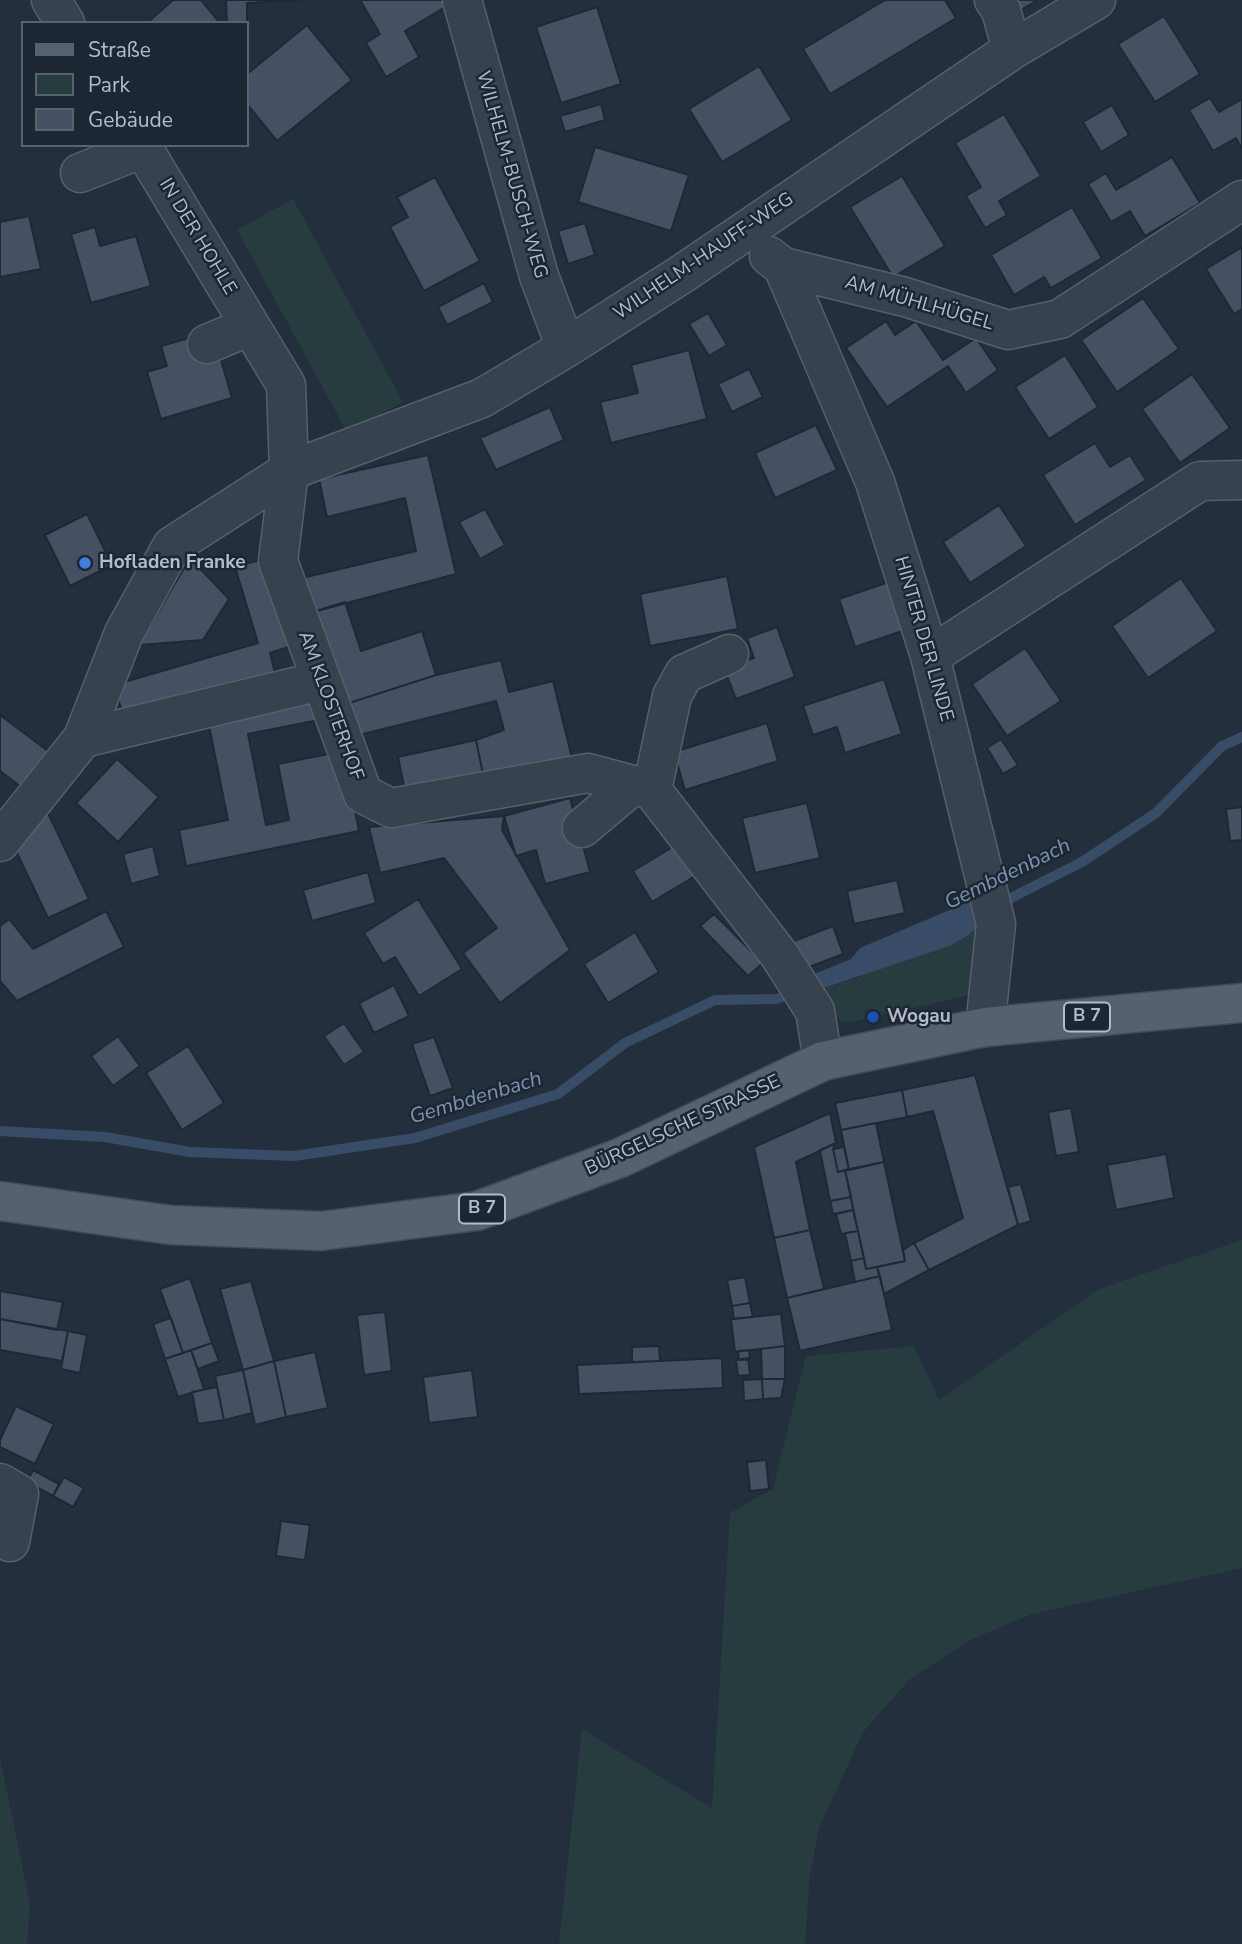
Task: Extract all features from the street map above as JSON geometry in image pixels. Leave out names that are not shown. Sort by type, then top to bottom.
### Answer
[{"type":"main road","name":"BÜRGELSCHE STRASSE","points":[[0,1201],[172,1226],[321,1231],[477,1211],[620,1158],[823,1061],[985,1027],[1242,1003]]},
{"type":"street","points":[[51,0],[64,21]]},
{"type":"street","name":"WILHELM-BUSCH-WEG","points":[[462,0],[539,276],[566,348]]},
{"type":"street","points":[[994,0],[1001,10],[1012,50]]},
{"type":"street","name":"WILHELM-HAUFF-WEG","points":[[0,842],[83,738],[124,633],[172,547],[289,471],[482,398],[566,348],[1012,50],[1096,0]]},
{"type":"street","name":"IN DER HOHLE","points":[[80,173],[142,147],[286,385],[289,471]]},
{"type":"street","name":"AM MÜHLHÜGEL","points":[[740,233],[783,267],[905,297],[1007,330],[1060,319],[1242,200]]},
{"type":"street","name":"HINTER DER LINDE","points":[[783,267],[875,482],[930,656],[993,908],[985,1027]]},
{"type":"street","points":[[207,344],[250,326]]},
{"type":"street","name":"AM KLOSTERHOF","points":[[289,471],[278,561],[363,794],[391,807],[588,773],[643,788]]},
{"type":"street","points":[[930,656],[1200,481],[1242,480]]},
{"type":"street","points":[[582,828],[643,788],[672,696],[684,674],[729,654]]},
{"type":"street","points":[[83,738],[320,681]]},
{"type":"street","points":[[643,788],[780,956],[815,1011],[823,1061]]},
{"type":"street","points":[[0,1483],[19,1494],[10,1542]]},
{"type":"green space","points":[[293,199],[403,402],[347,432],[237,230]]},
{"type":"green space","points":[[985,921],[970,995],[856,1021],[843,1022],[834,1015],[821,989],[855,979]]},
{"type":"green space","points":[[1242,1240],[1242,1568],[1032,1614],[972,1639],[910,1679],[863,1732],[819,1828],[810,1874],[805,1944],[559,1944],[582,1729],[712,1808],[730,1513],[773,1489],[806,1356],[914,1346],[939,1400],[1099,1289]]},
{"type":"green space","points":[[0,1758],[30,1904],[27,1944],[0,1944]]},
{"type":"water","points":[[980,897],[985,921],[967,936],[949,946],[821,989],[814,974],[851,959],[860,948]]},
{"type":"building","points":[[173,0],[201,0],[218,21],[149,21]]},
{"type":"building","points":[[226,0],[301,0],[247,3],[247,21],[227,21]]},
{"type":"building","points":[[360,0],[444,0],[447,6],[405,31],[419,57],[386,77],[366,43],[380,34]]},
{"type":"building","points":[[885,0],[945,0],[956,18],[830,94],[803,49]]},
{"type":"building","points":[[1012,0],[1035,0],[1036,1],[1019,11]]},
{"type":"building","points":[[597,7],[621,84],[561,103],[536,27]]},
{"type":"building","points":[[1164,16],[1200,74],[1155,102],[1118,44]]},
{"type":"building","points":[[307,25],[352,80],[277,141],[248,105],[248,73]]},
{"type":"building","points":[[759,66],[792,120],[722,162],[689,109]]},
{"type":"building","points":[[1210,98],[1219,112],[1242,99],[1242,149],[1236,138],[1213,151],[1189,110]]},
{"type":"building","points":[[601,104],[605,120],[565,132],[560,116]]},
{"type":"building","points":[[1112,105],[1129,135],[1101,152],[1083,122]]},
{"type":"building","points":[[1004,114],[1041,176],[999,201],[1007,215],[985,228],[966,196],[981,187],[955,143]]},
{"type":"building","points":[[595,147],[689,175],[671,231],[578,202]]},
{"type":"building","points":[[1172,157],[1200,203],[1145,236],[1130,211],[1111,222],[1088,184],[1106,173],[1116,190]]},
{"type":"building","points":[[902,176],[945,246],[893,277],[850,207]]},
{"type":"building","points":[[435,177],[480,261],[424,291],[390,227],[408,217],[397,197]]},
{"type":"building","points":[[1072,207],[1102,258],[1051,288],[1044,277],[1014,295],[991,255]]},
{"type":"building","points":[[29,216],[41,269],[0,277],[0,222]]},
{"type":"building","points":[[585,223],[595,255],[568,264],[558,231]]},
{"type":"building","points":[[95,227],[100,246],[136,236],[151,286],[91,303],[71,234]]},
{"type":"building","points":[[1242,247],[1242,309],[1234,314],[1206,269]]},
{"type":"building","points":[[484,283],[493,302],[447,325],[438,307]]},
{"type":"building","points":[[1143,298],[1179,349],[1117,392],[1081,340]]},
{"type":"building","points":[[708,313],[727,345],[709,356],[689,324]]},
{"type":"building","points":[[886,321],[895,335],[916,321],[943,360],[976,338],[998,370],[966,393],[948,366],[887,407],[846,348]]},
{"type":"building","points":[[193,337],[219,353],[232,398],[161,419],[147,372],[167,366],[161,346]]},
{"type":"building","points":[[689,350],[707,419],[611,443],[600,402],[638,393],[631,365]]},
{"type":"building","points":[[1065,355],[1098,407],[1049,439],[1015,387]]},
{"type":"building","points":[[749,369],[763,397],[732,412],[718,384]]},
{"type":"building","points":[[1192,374],[1230,428],[1180,463],[1142,409]]},
{"type":"building","points":[[550,407],[564,440],[496,470],[480,438]]},
{"type":"building","points":[[816,425],[837,470],[775,498],[755,453]]},
{"type":"building","points":[[1095,443],[1110,467],[1130,455],[1146,480],[1075,525],[1043,475]]},
{"type":"building","points":[[428,455],[456,574],[313,612],[302,578],[416,551],[405,498],[327,517],[319,479]]},
{"type":"building","points":[[999,505],[1026,546],[970,583],[943,542]]},
{"type":"building","points":[[485,509],[505,545],[480,559],[459,522]]},
{"type":"building","points":[[87,514],[112,565],[70,586],[45,535]]},
{"type":"building","points":[[270,557],[295,645],[270,653],[276,677],[125,721],[114,685],[258,643],[235,567]]},
{"type":"building","points":[[190,558],[229,599],[203,640],[139,645]]},
{"type":"building","points":[[727,576],[738,629],[650,646],[640,594]]},
{"type":"building","points":[[1181,578],[1217,631],[1148,678],[1112,626]]},
{"type":"building","points":[[895,580],[911,628],[855,647],[839,599]]},
{"type":"building","points":[[345,602],[361,651],[422,631],[436,675],[343,705],[313,612]]},
{"type":"building","points":[[777,627],[795,677],[736,699],[724,668],[754,658],[747,638]]},
{"type":"building","points":[[1025,648],[1061,701],[1007,736],[972,684]]},
{"type":"building","points":[[501,660],[509,692],[553,681],[573,762],[484,779],[476,740],[504,730],[496,701],[355,736],[343,705],[436,675]]},
{"type":"building","points":[[884,679],[902,734],[845,753],[837,727],[813,735],[803,706]]},
{"type":"building","points":[[319,693],[324,719],[248,734],[266,825],[289,820],[278,764],[343,751],[359,831],[186,866],[179,830],[228,820],[207,716]]},
{"type":"building","points":[[0,715],[52,754],[25,790],[0,771]]},
{"type":"building","points":[[767,723],[778,761],[685,790],[674,752]]},
{"type":"building","points":[[1001,739],[1018,765],[1003,774],[987,748]]},
{"type":"building","points":[[476,740],[484,779],[406,795],[398,757]]},
{"type":"building","points":[[117,759],[159,797],[118,842],[76,803]]},
{"type":"building","points":[[570,798],[590,872],[545,884],[536,850],[516,856],[504,816]]},
{"type":"building","points":[[807,803],[820,858],[755,873],[742,818]]},
{"type":"building","points":[[1242,807],[1242,840],[1230,841],[1226,809]]},
{"type":"building","points":[[46,809],[89,899],[48,918],[16,851]]},
{"type":"building","points":[[504,816],[502,830],[570,950],[500,1003],[463,953],[497,928],[444,858],[380,873],[369,827]]},
{"type":"building","points":[[676,845],[695,876],[652,902],[633,871]]},
{"type":"building","points":[[153,846],[160,876],[131,884],[123,854]]},
{"type":"building","points":[[368,872],[376,903],[312,921],[303,890]]},
{"type":"building","points":[[897,880],[905,913],[854,924],[847,891]]},
{"type":"building","points":[[418,899],[462,969],[419,996],[395,957],[383,964],[364,933]]},
{"type":"building","points":[[106,911],[124,947],[17,1001],[0,981],[0,926],[9,919],[33,949]]},
{"type":"building","points":[[714,914],[763,963],[748,976],[700,926]]},
{"type":"building","points":[[833,926],[843,954],[804,969],[794,941]]},
{"type":"building","points":[[635,932],[659,972],[608,1003],[584,964]]},
{"type":"building","points":[[394,985],[409,1016],[374,1033],[359,1003]]},
{"type":"building","points":[[344,1023],[364,1052],[344,1065],[324,1036]]},
{"type":"building","points":[[118,1036],[140,1066],[113,1086],[91,1056]]},
{"type":"building","points":[[434,1037],[453,1088],[430,1096],[412,1044]]},
{"type":"building","points":[[188,1046],[224,1103],[182,1130],[146,1073]]},
{"type":"building","points":[[975,1075],[1018,1225],[929,1270],[914,1243],[963,1218],[933,1111],[907,1117],[902,1090]]},
{"type":"building","points":[[902,1090],[907,1117],[841,1130],[835,1103]]},
{"type":"building","points":[[1071,1108],[1079,1152],[1056,1156],[1048,1112]]},
{"type":"building","points":[[830,1113],[836,1143],[796,1162],[810,1230],[774,1238],[754,1147]]},
{"type":"building","points":[[876,1123],[884,1162],[849,1170],[841,1130]]},
{"type":"building","points":[[836,1143],[833,1149],[838,1172],[845,1170],[851,1197],[830,1201],[820,1150]]},
{"type":"building","points":[[844,1147],[849,1170],[838,1172],[833,1149]]},
{"type":"building","points":[[1166,1154],[1174,1198],[1116,1210],[1107,1165]]},
{"type":"building","points":[[884,1162],[905,1261],[866,1269],[845,1170]]},
{"type":"building","points":[[1021,1184],[1031,1221],[1018,1225],[1008,1187]]},
{"type":"building","points":[[851,1197],[853,1210],[833,1214],[830,1201]]},
{"type":"building","points":[[853,1210],[858,1231],[841,1234],[836,1214]]},
{"type":"building","points":[[810,1230],[824,1289],[787,1298],[774,1238]]},
{"type":"building","points":[[858,1231],[864,1258],[851,1261],[845,1233]]},
{"type":"building","points":[[914,1243],[929,1270],[884,1294],[877,1267],[905,1261],[903,1250]]},
{"type":"building","points":[[864,1258],[866,1269],[877,1267],[880,1276],[855,1282],[851,1261]]},
{"type":"building","points":[[880,1276],[892,1330],[800,1351],[787,1298]]},
{"type":"building","points":[[745,1277],[750,1303],[732,1306],[727,1280]]},
{"type":"building","points":[[190,1278],[212,1343],[183,1353],[160,1289]]},
{"type":"building","points":[[251,1281],[274,1361],[243,1370],[220,1289]]},
{"type":"building","points":[[0,1291],[63,1302],[57,1330],[0,1319]]},
{"type":"building","points":[[750,1303],[753,1317],[734,1319],[732,1306]]},
{"type":"building","points":[[385,1312],[392,1371],[364,1375],[357,1315]]},
{"type":"building","points":[[781,1314],[785,1346],[735,1352],[731,1319]]},
{"type":"building","points":[[171,1318],[183,1353],[165,1359],[153,1324]]},
{"type":"building","points":[[0,1319],[68,1331],[62,1361],[0,1350]]},
{"type":"building","points":[[68,1331],[87,1335],[80,1373],[61,1369]]},
{"type":"building","points":[[212,1343],[219,1361],[198,1369],[191,1350]]},
{"type":"building","points":[[659,1346],[660,1361],[632,1362],[632,1347]]},
{"type":"building","points":[[785,1346],[785,1379],[762,1379],[761,1349]]},
{"type":"building","points":[[191,1350],[204,1389],[178,1397],[165,1359]]},
{"type":"building","points":[[749,1350],[750,1359],[739,1360],[738,1351]]},
{"type":"building","points":[[315,1352],[328,1408],[286,1417],[274,1361]]},
{"type":"building","points":[[722,1358],[723,1388],[579,1394],[577,1365]]},
{"type":"building","points":[[748,1358],[750,1375],[738,1376],[736,1360]]},
{"type":"building","points":[[274,1361],[286,1417],[255,1425],[243,1370]]},
{"type":"building","points":[[243,1370],[252,1413],[224,1420],[215,1376]]},
{"type":"building","points":[[472,1370],[478,1417],[429,1423],[423,1377]]},
{"type":"building","points":[[762,1379],[763,1399],[744,1401],[743,1380]]},
{"type":"building","points":[[762,1379],[785,1379],[781,1398],[763,1399]]},
{"type":"building","points":[[217,1387],[224,1420],[198,1424],[192,1392]]},
{"type":"building","points":[[16,1406],[54,1424],[35,1464],[0,1447],[0,1440]]},
{"type":"building","points":[[766,1460],[769,1489],[750,1491],[747,1462]]},
{"type":"building","points":[[33,1470],[59,1484],[53,1496],[27,1482]]},
{"type":"building","points":[[64,1477],[84,1488],[73,1507],[53,1496]]},
{"type":"building","points":[[281,1521],[310,1525],[305,1560],[276,1556]]},
{"type":"waterway","name":"Gembdenbach","points":[[997,905],[1082,862],[1156,813],[1222,746],[1242,737]]},
{"type":"waterway","name":"Gembdenbach","points":[[0,1131],[105,1137],[190,1152],[294,1156],[415,1138],[558,1094],[625,1043],[715,1000],[777,999],[795,991]]},
{"type":"place","name":"Hofladen Franke","points":[[85,563]]},
{"type":"place","name":"Wogau","points":[[873,1017]]}]
